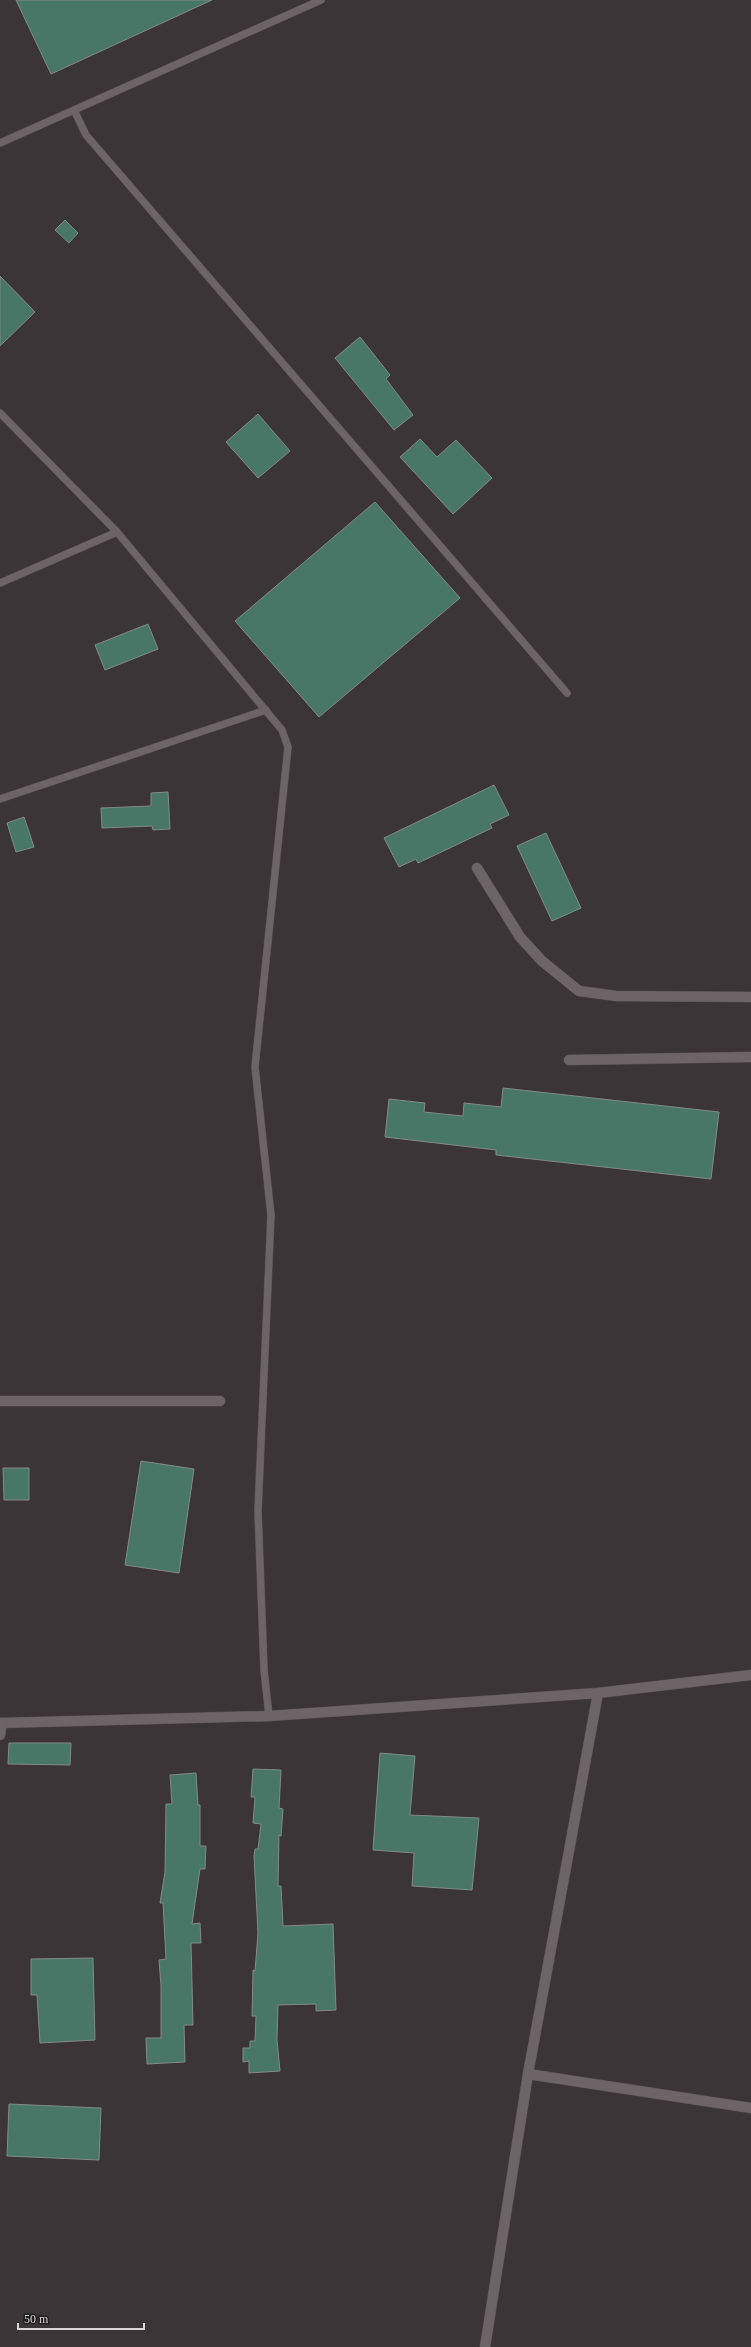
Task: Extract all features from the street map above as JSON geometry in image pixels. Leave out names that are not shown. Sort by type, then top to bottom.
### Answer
[{"type":"street","points":[[477,868],[520,936],[542,961],[579,990],[616,996],[751,997]]},
{"type":"street","points":[[569,1060],[751,1057]]},
{"type":"street","points":[[0,1401],[220,1401]]},
{"type":"street","points":[[0,1735],[1,1723],[269,1716],[598,1693],[751,1675]]},
{"type":"street","points":[[485,2347],[528,2074],[598,1693]]},
{"type":"street","points":[[528,2074],[751,2108]]},
{"type":"lane","points":[[0,143],[321,0]]},
{"type":"lane","points":[[74,110],[86,135],[567,693]]},
{"type":"lane","points":[[0,412],[117,532],[282,730],[288,747],[255,1067],[271,1214],[258,1511],[264,1670],[269,1716]]},
{"type":"lane","points":[[0,583],[117,532]]},
{"type":"lane","points":[[0,800],[266,710]]},
{"type":"building","points":[[16,0],[212,0],[51,74]]},
{"type":"building","points":[[65,220],[78,233],[69,243],[55,230]]},
{"type":"building","points":[[0,276],[35,312],[0,346]]},
{"type":"building","points":[[360,337],[390,375],[386,379],[413,415],[394,430],[335,358]]},
{"type":"building","points":[[258,414],[290,451],[258,478],[226,442]]},
{"type":"building","points":[[420,439],[437,457],[456,440],[492,478],[453,514],[400,457]]},
{"type":"building","points":[[375,502],[460,598],[319,717],[235,621]]},
{"type":"building","points":[[148,624],[158,649],[105,670],[95,645]]},
{"type":"building","points":[[494,785],[509,815],[490,824],[492,828],[418,863],[416,859],[399,867],[384,838]]},
{"type":"building","points":[[168,792],[170,829],[153,830],[152,826],[102,828],[101,808],[151,806],[151,793]]},
{"type":"building","points":[[24,817],[34,847],[16,852],[7,823]]},
{"type":"building","points":[[546,833],[581,908],[552,921],[517,846]]},
{"type":"building","points":[[503,1088],[719,1112],[711,1179],[496,1155],[496,1150],[385,1137],[389,1099],[425,1103],[424,1112],[463,1116],[464,1103],[501,1107]]},
{"type":"building","points":[[141,1461],[194,1469],[179,1573],[125,1565]]},
{"type":"building","points":[[3,1468],[29,1468],[29,1500],[4,1500]]},
{"type":"building","points":[[9,1743],[71,1743],[70,1765],[8,1764]]},
{"type":"building","points":[[380,1753],[415,1756],[410,1815],[479,1818],[472,1890],[412,1886],[414,1853],[373,1850]]},
{"type":"building","points":[[253,1769],[281,1770],[279,1808],[283,1809],[281,1836],[279,1835],[278,1886],[281,1886],[283,1926],[333,1924],[336,2010],[316,2011],[316,2004],[278,2005],[277,2040],[280,2071],[249,2073],[249,2061],[243,2062],[243,2048],[250,2048],[250,2041],[255,2041],[256,2016],[252,2016],[253,1970],[255,1971],[258,1933],[254,1856],[255,1849],[258,1849],[261,1824],[253,1823],[255,1797],[251,1797]]},
{"type":"building","points":[[196,1773],[198,1805],[200,1805],[200,1846],[206,1846],[205,1869],[200,1869],[192,1924],[200,1923],[201,1943],[191,1943],[193,2025],[184,2025],[185,2062],[147,2064],[146,2038],[161,2038],[161,1986],[159,1960],[166,1959],[163,1903],[160,1903],[165,1872],[166,1804],[172,1804],[170,1775]]},
{"type":"building","points":[[93,1958],[95,2040],[40,2043],[37,1995],[31,1995],[31,1959]]},
{"type":"building","points":[[9,2104],[101,2108],[99,2160],[7,2156]]}]
